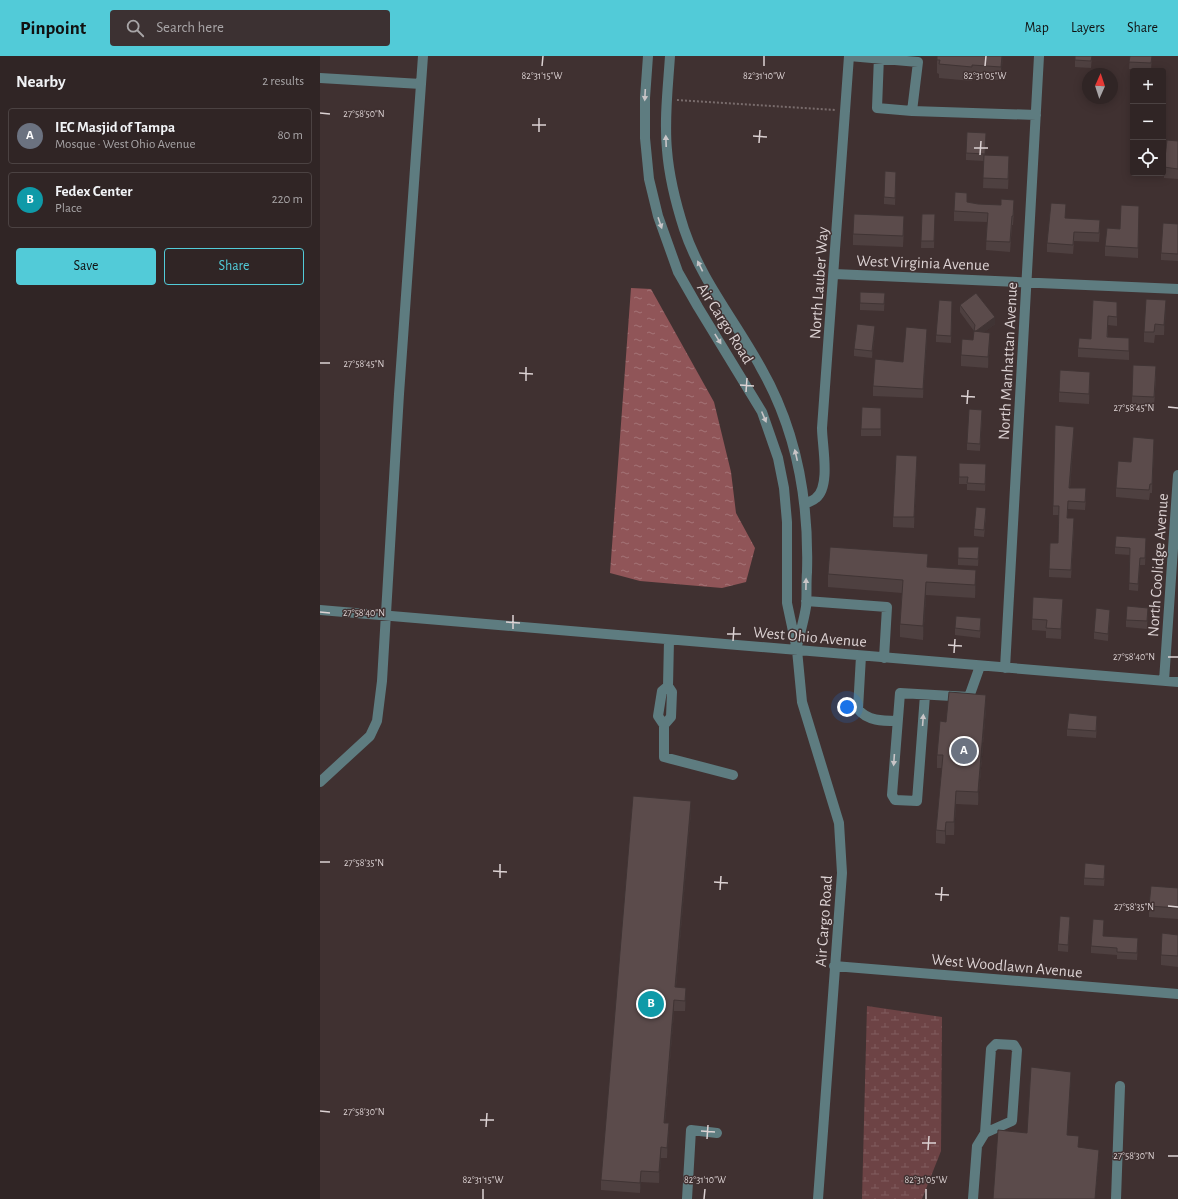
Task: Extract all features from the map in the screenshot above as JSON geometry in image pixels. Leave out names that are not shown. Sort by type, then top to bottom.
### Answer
[{"type":"street","points":[[320,782],[370,736],[377,721],[386,616],[400,378],[423,56]]},
{"type":"street","name":"Air Cargo Road","points":[[648,56],[645,98],[645,138],[649,179],[658,216],[678,272],[762,412],[770,433],[784,488],[787,522],[787,603],[797,650],[802,702],[839,823],[842,874],[834,966],[818,1199]]},
{"type":"street","name":"Air Cargo Road","points":[[670,56],[667,99],[667,150],[673,190],[684,230],[700,268],[762,368],[784,414],[793,444],[805,504],[808,542],[806,601],[797,650]]},
{"type":"street","points":[[849,56],[899,58],[918,62],[912,111]]},
{"type":"street","name":"North Lauber Way","points":[[805,504],[817,498],[822,489],[824,475],[822,428],[849,56]]},
{"type":"street","name":"North Manhattan Avenue","points":[[1005,668],[1039,56]]},
{"type":"street","points":[[879,58],[876,108],[912,111],[1036,115]]},
{"type":"street","points":[[320,78],[421,84]]},
{"type":"street","name":"West Virginia Avenue","points":[[834,274],[1178,289]]},
{"type":"street","name":"North Coolidge Avenue","points":[[1164,681],[1178,475]]},
{"type":"street","points":[[806,601],[887,607],[884,658]]},
{"type":"street","name":"West Ohio Avenue","points":[[320,610],[1178,682]]},
{"type":"street","points":[[669,640],[668,686],[662,691],[658,716],[664,725],[664,758],[733,775]]},
{"type":"street","points":[[861,656],[858,709],[869,718],[897,721]]},
{"type":"street","points":[[925,695],[917,801],[895,800],[892,795],[900,693],[969,697],[980,666]]},
{"type":"street","name":"West Woodlawn Avenue","points":[[834,966],[1178,994]]},
{"type":"street","points":[[973,1199],[977,1146],[986,1133],[1012,1121],[1017,1050],[1014,1045],[996,1044],[991,1049],[986,1133]]},
{"type":"street","points":[[1116,1199],[1120,1086]]},
{"type":"street","points":[[687,1199],[691,1130],[717,1133]]},
{"type":"path","points":[[667,99],[846,110]]},
{"type":"green space","points":[[867,1006],[942,1017],[941,1151],[922,1199],[862,1199]]},
{"type":"water","points":[[631,288],[651,289],[714,402],[731,472],[736,513],[755,548],[746,582],[722,588],[640,581],[610,573]]},
{"type":"building","points":[[937,56],[1002,56],[1001,67],[972,65],[972,67],[939,64],[940,60],[937,60]]},
{"type":"building","points":[[1075,56],[1092,56],[1091,61],[1075,60]]},
{"type":"building","points":[[1130,56],[1152,56],[1151,63],[1129,62]]},
{"type":"building","points":[[967,132],[986,133],[985,154],[966,153]]},
{"type":"building","points":[[1167,140],[1178,141],[1178,169],[1166,167]]},
{"type":"building","points":[[984,155],[1009,156],[1008,179],[983,178]]},
{"type":"building","points":[[885,171],[896,172],[895,198],[884,197]]},
{"type":"building","points":[[955,192],[967,193],[967,202],[978,204],[1001,205],[1001,199],[1014,200],[1010,242],[986,241],[988,213],[954,211]]},
{"type":"building","points":[[1051,203],[1066,204],[1065,218],[1100,220],[1099,233],[1074,232],[1073,245],[1047,243]]},
{"type":"building","points":[[1121,205],[1139,206],[1138,248],[1105,246],[1107,228],[1120,229]]},
{"type":"building","points":[[854,214],[904,216],[903,236],[853,234]]},
{"type":"building","points":[[922,214],[935,214],[934,241],[921,241]]},
{"type":"building","points":[[1163,223],[1178,224],[1178,254],[1161,253]]},
{"type":"building","points":[[860,292],[885,293],[884,304],[860,303]]},
{"type":"building","points":[[976,293],[995,317],[974,331],[975,325],[960,305]]},
{"type":"building","points":[[1146,299],[1166,300],[1164,325],[1155,324],[1154,332],[1144,332]]},
{"type":"building","points":[[939,300],[952,301],[951,336],[936,335]]},
{"type":"building","points":[[1093,300],[1117,302],[1117,317],[1108,316],[1107,337],[1129,338],[1129,351],[1078,348],[1079,338],[1091,339]]},
{"type":"building","points":[[857,324],[875,326],[872,351],[854,349]]},
{"type":"building","points":[[906,327],[927,329],[923,389],[873,386],[875,359],[903,362]]},
{"type":"building","points":[[974,331],[990,333],[988,357],[961,355],[962,339],[973,340]]},
{"type":"building","points":[[1133,365],[1156,366],[1154,397],[1132,396]]},
{"type":"building","points":[[1060,370],[1090,372],[1089,394],[1059,392]]},
{"type":"building","points":[[862,407],[881,408],[881,429],[861,429]]},
{"type":"building","points":[[969,409],[982,410],[980,444],[967,443]]},
{"type":"building","points":[[1055,425],[1074,427],[1069,488],[1086,488],[1085,502],[1068,501],[1067,518],[1074,518],[1071,570],[1049,569],[1050,543],[1058,543],[1059,506],[1053,506]]},
{"type":"building","points":[[1133,437],[1154,439],[1152,484],[1150,484],[1149,490],[1116,488],[1118,461],[1131,462]]},
{"type":"building","points":[[896,455],[917,456],[914,517],[893,517]]},
{"type":"building","points":[[959,463],[986,464],[985,484],[967,483],[968,477],[959,477]]},
{"type":"building","points":[[976,507],[986,508],[984,530],[974,529]]},
{"type":"building","points":[[1116,536],[1146,538],[1145,558],[1140,558],[1138,584],[1129,583],[1130,548],[1115,547]]},
{"type":"building","points":[[830,547],[928,554],[927,567],[976,570],[975,585],[926,582],[923,626],[900,624],[903,580],[828,574]]},
{"type":"building","points":[[958,547],[979,547],[978,559],[958,558]]},
{"type":"building","points":[[1033,597],[1063,599],[1061,629],[1046,628],[1047,620],[1032,619]]},
{"type":"building","points":[[1127,606],[1148,608],[1147,621],[1126,620]]},
{"type":"building","points":[[1096,608],[1110,610],[1108,634],[1094,632]]},
{"type":"building","points":[[956,616],[981,618],[980,631],[955,628]]},
{"type":"building","points":[[949,692],[986,695],[978,792],[956,791],[954,822],[946,822],[945,831],[936,830],[943,755],[937,755],[940,721],[946,722]]},
{"type":"building","points":[[1069,713],[1097,716],[1096,731],[1067,729]]},
{"type":"building","points":[[633,796],[691,801],[675,987],[686,988],[685,1001],[674,1000],[664,1123],[669,1123],[667,1148],[661,1147],[659,1172],[641,1171],[640,1183],[601,1180]]},
{"type":"building","points":[[1085,863],[1105,865],[1104,879],[1084,878]]},
{"type":"building","points":[[1151,886],[1178,888],[1178,908],[1149,906]]},
{"type":"building","points":[[1060,916],[1070,917],[1068,945],[1058,944]]},
{"type":"building","points":[[1093,919],[1104,920],[1103,936],[1138,938],[1137,953],[1117,952],[1117,948],[1091,946]]},
{"type":"building","points":[[1162,933],[1178,935],[1178,956],[1161,955]]},
{"type":"building","points":[[1031,1067],[1071,1072],[1067,1135],[1079,1136],[1078,1147],[1099,1150],[1095,1199],[993,1199],[998,1130],[1027,1133]]},
{"type":"place","name":"IEC Masjid of Tampa","points":[[964,751]]},
{"type":"place","name":"Fedex Center","points":[[651,1004]]}]
